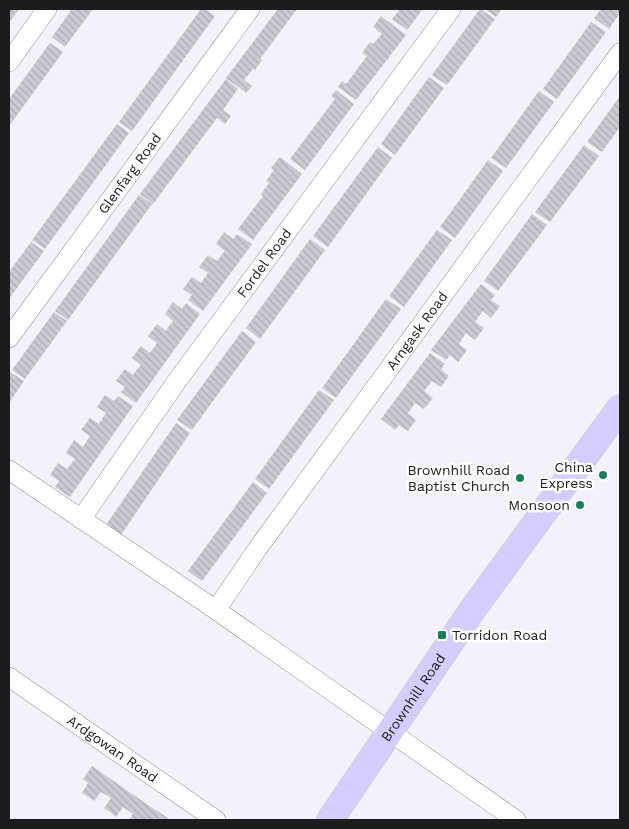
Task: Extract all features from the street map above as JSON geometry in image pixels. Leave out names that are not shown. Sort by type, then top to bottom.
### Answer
[{"type":"highway","name":"Brownhill Road","points":[[330,820],[473,609],[620,408]]},
{"type":"street","points":[[9,62],[47,9]]},
{"type":"street","name":"Glenfarg Road","points":[[9,338],[250,9]]},
{"type":"street","name":"Fordel Road","points":[[81,519],[177,381],[451,9]]},
{"type":"street","name":"Arngask Road","points":[[216,610],[258,548],[620,53]]},
{"type":"street","points":[[9,470],[216,610],[516,820]]},
{"type":"street","name":"Ardgowan Road","points":[[9,677],[216,820]]},
{"type":"building","points":[[9,9],[19,9],[9,23]]},
{"type":"building","points":[[72,9],[93,9],[65,47],[52,37]]},
{"type":"building","points":[[201,9],[205,9],[215,16],[132,131],[119,122]]},
{"type":"building","points":[[278,9],[297,9],[260,59],[262,60],[255,70],[253,69],[244,80],[252,86],[246,93],[226,78]]},
{"type":"building","points":[[400,9],[423,9],[407,30],[392,19]]},
{"type":"building","points":[[480,9],[495,19],[447,85],[432,75]]},
{"type":"building","points":[[485,9],[502,9],[496,17]]},
{"type":"building","points":[[601,9],[620,9],[620,13],[609,29],[594,18]]},
{"type":"building","points":[[381,16],[406,35],[356,100],[338,87],[342,81],[346,84],[367,56],[362,53],[370,42],[373,44],[382,34],[373,27]]},
{"type":"building","points":[[591,22],[606,32],[557,99],[543,89]]},
{"type":"building","points":[[50,43],[63,52],[9,126],[9,99]]},
{"type":"building","points":[[429,77],[444,88],[395,155],[381,144]]},
{"type":"building","points":[[226,79],[238,89],[223,110],[231,116],[225,124],[217,118],[153,204],[140,194]]},
{"type":"building","points":[[336,90],[354,104],[305,170],[290,159],[335,99],[331,96]]},
{"type":"building","points":[[539,91],[554,102],[506,168],[491,158]]},
{"type":"building","points":[[620,96],[620,127],[602,152],[587,142]]},
{"type":"building","points":[[117,124],[129,133],[45,249],[32,240]]},
{"type":"building","points":[[584,145],[599,156],[550,222],[535,212]]},
{"type":"building","points":[[378,147],[392,158],[328,247],[313,236]]},
{"type":"building","points":[[280,157],[302,174],[253,240],[238,229],[263,196],[261,194],[269,183],[266,181],[274,170],[271,168]]},
{"type":"building","points":[[488,160],[503,171],[455,238],[440,227]]},
{"type":"building","points":[[139,195],[152,204],[68,320],[55,311]]},
{"type":"building","points":[[532,214],[547,225],[498,291],[484,281]]},
{"type":"building","points":[[437,230],[452,240],[404,307],[389,296]]},
{"type":"building","points":[[224,232],[233,239],[237,234],[252,244],[203,311],[188,300],[192,295],[183,289],[192,277],[201,283],[208,273],[199,267],[208,255],[217,261],[225,251],[216,244]]},
{"type":"building","points":[[310,239],[325,250],[260,339],[246,328]]},
{"type":"building","points":[[31,242],[44,251],[9,299],[9,272]]},
{"type":"building","points":[[481,284],[495,295],[491,300],[500,306],[491,318],[483,311],[475,322],[484,328],[475,340],[466,333],[459,344],[467,350],[458,362],[450,355],[446,360],[431,350]]},
{"type":"building","points":[[386,299],[401,309],[336,398],[322,388]]},
{"type":"building","points":[[173,302],[182,309],[186,303],[200,314],[136,403],[121,392],[125,387],[116,381],[125,369],[133,375],[141,365],[132,358],[141,346],[150,353],[157,343],[148,336],[157,324],[166,331],[173,321],[165,314]]},
{"type":"building","points":[[54,312],[67,321],[25,379],[12,370]]},
{"type":"building","points":[[242,331],[256,342],[192,430],[177,420]]},
{"type":"building","points":[[430,353],[445,364],[441,369],[449,376],[441,387],[432,381],[424,391],[433,398],[424,409],[415,403],[408,413],[416,420],[408,431],[399,425],[395,430],[381,419]]},
{"type":"building","points":[[10,372],[24,381],[9,403],[9,374]]},
{"type":"building","points":[[319,390],[334,400],[269,489],[255,479]]},
{"type":"building","points":[[105,395],[114,401],[118,396],[133,406],[70,497],[55,487],[59,481],[50,475],[58,463],[67,469],[75,459],[66,453],[74,440],[83,447],[90,436],[81,430],[90,418],[99,424],[106,413],[97,407]]},
{"type":"building","points":[[176,423],[190,433],[121,535],[106,525]]},
{"type":"building","points":[[253,482],[267,493],[202,581],[188,571]]},
{"type":"building","points":[[92,766],[171,820],[129,820],[133,814],[123,807],[116,817],[104,808],[111,798],[101,792],[94,801],[82,793],[88,783],[83,779]]},
{"type":"place","name":"China Express","points":[[603,475]]},
{"type":"place","name":"Brownhill Road Baptist Church","points":[[520,478]]},
{"type":"place","name":"Monsoon","points":[[580,505]]},
{"type":"place","name":"Torridon Road","points":[[442,635]]}]
